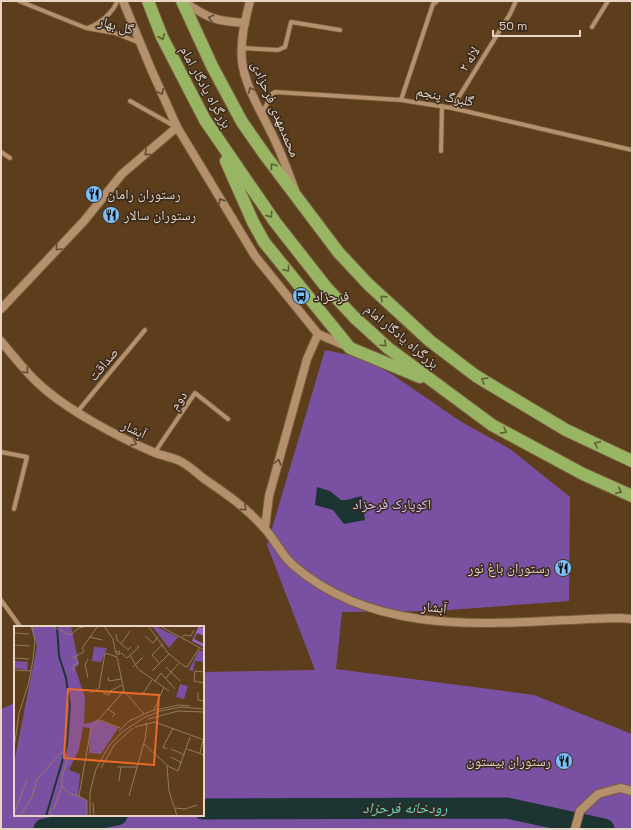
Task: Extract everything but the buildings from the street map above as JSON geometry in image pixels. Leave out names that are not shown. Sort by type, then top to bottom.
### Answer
[{"type":"highway","name":"بزرگراه یادگار امام","points":[[148,1],[162,37],[205,120],[216,137],[275,222],[326,287],[354,317],[388,348],[492,425],[583,474],[632,496]]},
{"type":"highway","name":"بزرگراه یادگار امام","points":[[182,1],[226,94],[257,144],[300,203],[339,253],[358,274],[430,341],[476,376],[520,404],[566,430],[632,461]]},
{"type":"highway","points":[[216,137],[252,222],[264,242],[350,348],[438,384]]},
{"type":"street","name":"گل بهار","points":[[19,1],[86,28],[115,33],[140,43]]},
{"type":"street","name":"گل بهار","points":[[86,28],[96,25],[102,20],[116,5],[117,1]]},
{"type":"street","points":[[123,1],[177,128],[255,256],[318,334],[350,348]]},
{"type":"street","points":[[182,1],[205,17],[224,22],[244,23]]},
{"type":"street","name":"محمدمهدی فرحزادی","points":[[250,1],[244,23],[242,48],[244,73],[278,146],[300,203]]},
{"type":"street","name":"لاله ۲","points":[[452,108],[510,14],[516,1]]},
{"type":"street","points":[[592,27],[608,1]]},
{"type":"street","points":[[401,100],[433,4],[436,2]]},
{"type":"street","points":[[242,48],[282,49],[285,47],[291,22],[340,30]]},
{"type":"street","name":"گلبرگ پنجم","points":[[262,114],[272,94],[275,92],[401,100],[452,108],[632,150]]},
{"type":"street","points":[[130,101],[177,128]]},
{"type":"street","points":[[440,151],[442,106]]},
{"type":"street","points":[[1,309],[84,221],[122,174],[177,128]]},
{"type":"street","points":[[1,152],[10,158]]},
{"type":"street","name":"صداقت","points":[[78,411],[145,330]]},
{"type":"street","points":[[265,528],[271,490],[307,359],[318,334]]},
{"type":"street","name":"آبشار","points":[[1,341],[40,385],[110,432],[154,453],[181,461],[243,507],[265,528],[291,563],[320,586],[341,598],[391,614],[436,622],[490,623],[620,618],[632,619]]},
{"type":"street","name":"دوم","points":[[154,453],[195,393],[228,419]]},
{"type":"street","points":[[1,452],[27,457],[14,509]]},
{"type":"street","points":[[1,600],[19,625]]},
{"type":"street","points":[[575,829],[580,811],[598,794],[620,788],[632,791]]},
{"type":"green space","name":"اکوپارک فرحزاد","points":[[325,350],[364,358],[393,375],[460,421],[510,449],[570,497],[569,601],[436,611],[342,612],[336,669],[534,695],[632,734],[632,829],[1,829],[1,709],[14,703],[14,816],[204,816],[204,672],[315,670],[267,545]]},
{"type":"water","points":[[317,487],[330,491],[341,500],[362,496],[365,520],[344,524],[333,510],[315,505]]},
{"type":"waterway","name":"رودخانه فرحزاد","points":[[204,809],[507,808],[604,829]]},
{"type":"waterway","name":"رودخانه فرحزاد","points":[[44,829],[112,816]]},
{"type":"place","name":"رستوران رامان","points":[[94,194]]},
{"type":"place","name":"رستوران سالار","points":[[111,215]]},
{"type":"place","name":"فرحزاد","points":[[301,296]]},
{"type":"place","name":"رستوران باغ نور","points":[[563,568]]},
{"type":"place","name":"رستوران بیستون","points":[[564,761]]}]
